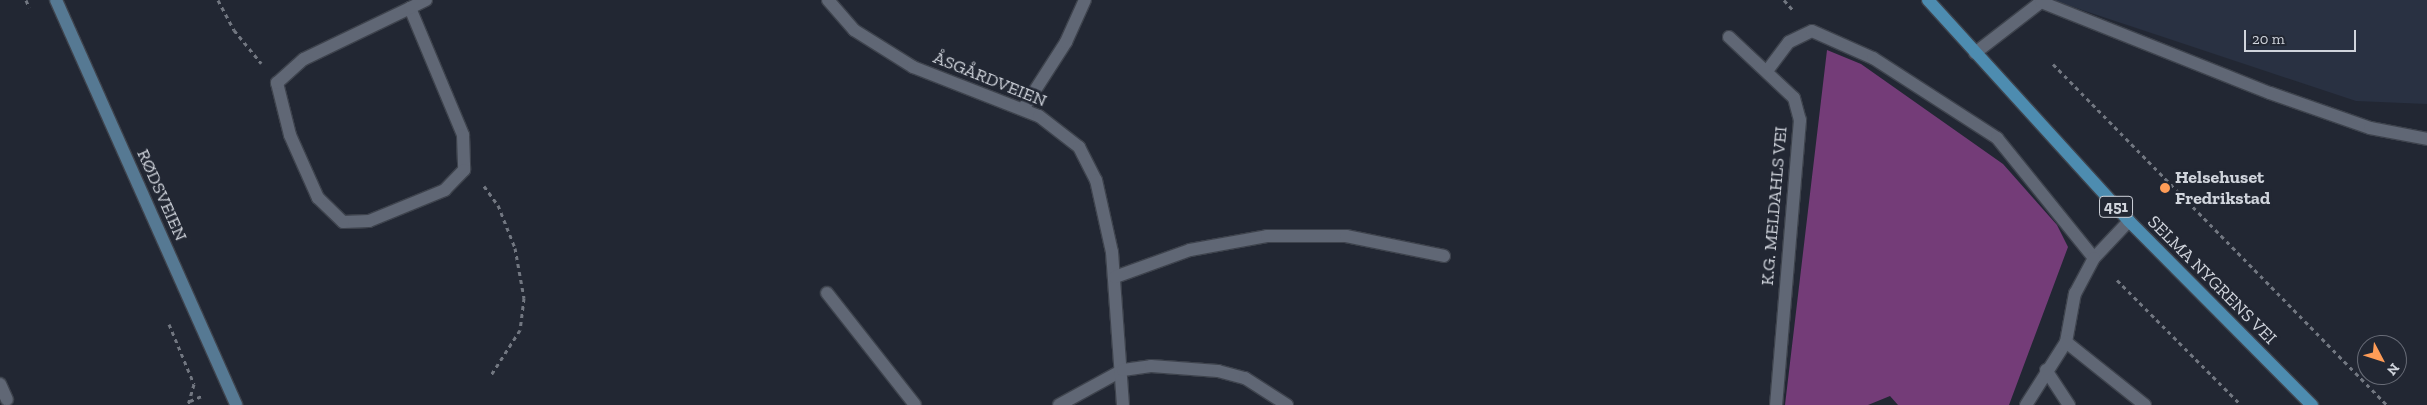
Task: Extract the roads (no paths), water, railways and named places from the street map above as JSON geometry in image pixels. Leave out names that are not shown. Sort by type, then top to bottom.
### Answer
[{"type":"main road","name":"SELMA NYGRENS VEI","points":[[1928,0],[1975,54],[2129,221],[2312,405]]},
{"type":"street","name":"RØDSVEIEN","points":[[56,0],[236,405]]},
{"type":"street","points":[[410,8],[463,135],[464,170],[445,190],[369,221],[343,222],[318,198],[290,135],[277,83],[304,58],[426,0]]},
{"type":"street","name":"ÅSGÅRDVEIEN","points":[[828,0],[854,30],[913,67],[1023,109],[1068,134],[1088,162],[1105,216],[1115,277],[1123,405]]},
{"type":"street","points":[[1023,109],[1066,42],[1085,0]]},
{"type":"street","points":[[1975,54],[2040,1],[2270,93],[2370,128],[2427,139]]},
{"type":"street","points":[[1767,71],[1789,42],[1812,31],[1873,58],[1997,138],[2094,258]]},
{"type":"street","name":"K.G. MELDAHLS VEI","points":[[1729,37],[1794,98],[1800,120],[1776,405]]},
{"type":"street","points":[[2026,405],[2046,370],[2066,342],[2075,293],[2094,258],[2129,221]]},
{"type":"street","points":[[1115,277],[1190,250],[1267,236],[1346,236],[1444,256]]},
{"type":"street","points":[[826,293],[916,405]]},
{"type":"street","points":[[2066,342],[2145,405]]},
{"type":"street","points":[[1059,405],[1122,370],[1151,366],[1218,371],[1244,378],[1287,405]]},
{"type":"street","points":[[2046,370],[2068,405]]},
{"type":"street","points":[[0,384],[7,400]]},
{"type":"place","name":"Helsehuset Fredrikstad","points":[[2165,188]]}]
